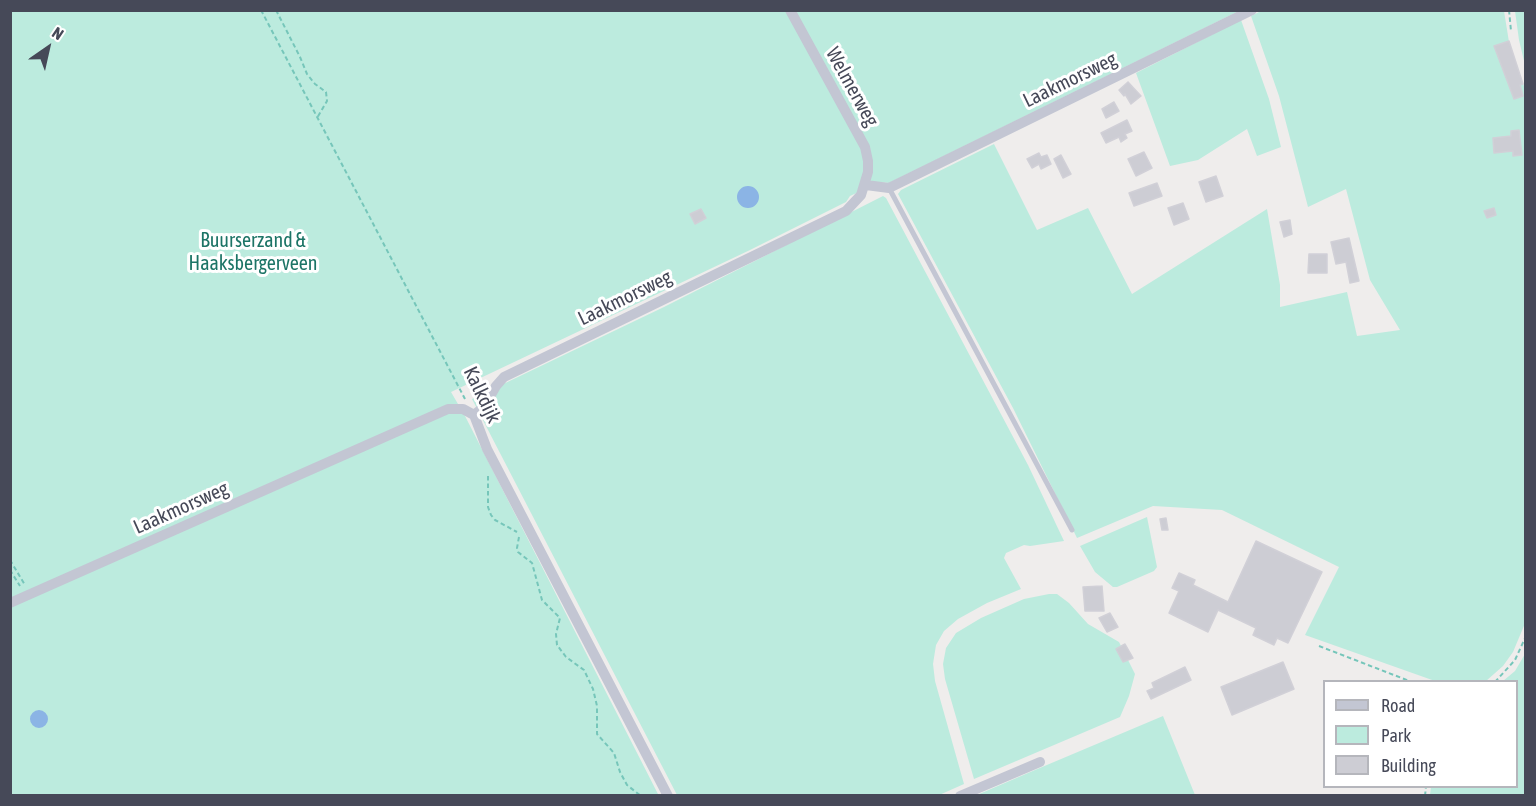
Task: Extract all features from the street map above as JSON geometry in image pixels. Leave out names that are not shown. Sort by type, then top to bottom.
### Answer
[{"type":"street","name":"Welmerweg","points":[[790,10],[865,147],[868,161],[866,185]]},
{"type":"street","name":"Laakmorsweg","points":[[889,188],[1252,10]]},
{"type":"street","points":[[866,185],[889,188]]},
{"type":"street","name":"Laakmorsweg","points":[[10,603],[448,409],[463,410],[474,415],[484,407],[504,377],[846,211],[861,195],[866,185]]},
{"type":"street","name":"Kalkdijk","points":[[474,415],[488,449],[668,795]]},
{"type":"street","points":[[960,795],[1040,762]]},
{"type":"lane","points":[[889,188],[1072,530]]},
{"type":"path","name":"Kalkdijk","points":[[261,10],[474,415]]},
{"type":"path","points":[[276,10],[306,74],[326,92],[327,101],[317,118]]},
{"type":"path","points":[[1509,10],[1511,31]]},
{"type":"path","points":[[488,470],[488,507],[491,515],[495,520],[517,532],[518,552],[532,563],[542,600],[560,618],[556,634],[557,645],[566,657],[584,670],[593,689],[597,706],[597,734],[614,753],[627,785],[641,795]]},
{"type":"path","points":[[10,560],[27,590],[25,596]]},
{"type":"path","points":[[10,570],[25,596]]},
{"type":"path","points":[[1496,680],[1515,660],[1526,636]]},
{"type":"path","points":[[1319,646],[1409,680]]},
{"type":"green space","points":[[1263,10],[1504,11],[1509,42],[1526,92],[1526,621],[1513,652],[1503,666],[1487,680],[1432,680],[1305,635],[1339,567],[1222,510],[1153,506],[1077,538],[1013,408],[898,194],[901,190],[994,144],[1037,230],[1088,208],[1132,294],[1267,209],[1280,285],[1280,307],[1347,292],[1357,336],[1400,330],[1370,280],[1346,189],[1308,207],[1279,96],[1251,16]]},
{"type":"green space","name":"Buurserzand & Haaksbergerveen","points":[[10,11],[1239,11],[889,183],[880,182],[850,196],[846,202],[750,250],[451,392],[659,796],[11,795]]},
{"type":"green space","points":[[1515,11],[1525,11],[1525,65],[1519,40]]},
{"type":"green space","points":[[1241,20],[1269,99],[1281,147],[1257,156],[1247,129],[1198,160],[1170,166],[1136,73]]},
{"type":"green space","points":[[883,196],[1028,465],[1064,541],[1024,545],[1006,553],[1004,558],[1021,589],[987,603],[958,619],[944,631],[936,645],[933,664],[935,681],[964,784],[937,796],[677,795],[472,399],[664,307]]},
{"type":"green space","points":[[1147,517],[1157,567],[1154,571],[1113,587],[1095,572],[1080,546]]},
{"type":"green space","points":[[1057,594],[1069,603],[1088,624],[1119,642],[1135,674],[1129,696],[1120,717],[974,779],[945,679],[943,664],[946,648],[956,633],[981,618],[1024,599]]},
{"type":"green space","points":[[1525,654],[1525,795],[1430,795],[1431,788],[1518,788],[1518,680],[1504,680],[1515,671]]},
{"type":"green space","points":[[1163,716],[1195,795],[977,795],[1035,770]]},
{"type":"water","points":[[744,186],[752,186],[759,193],[759,201],[752,208],[744,208],[737,201],[737,193]]},
{"type":"water","points":[[35,710],[43,710],[48,715],[46,726],[35,728],[30,723],[30,715]]},
{"type":"building","points":[[1509,41],[1523,84],[1520,85],[1523,96],[1514,99],[1494,46]]},
{"type":"building","points":[[1128,82],[1141,96],[1131,104],[1125,94],[1124,96],[1119,90]]},
{"type":"building","points":[[1114,102],[1119,111],[1106,118],[1102,109]]},
{"type":"building","points":[[1127,120],[1132,131],[1125,134],[1127,138],[1121,142],[1119,137],[1106,143],[1101,133]]},
{"type":"building","points":[[1519,130],[1522,155],[1513,156],[1513,151],[1494,153],[1493,138],[1511,136],[1511,131]]},
{"type":"building","points":[[1144,152],[1152,168],[1136,176],[1128,159]]},
{"type":"building","points":[[1039,153],[1041,157],[1047,155],[1051,164],[1041,169],[1039,164],[1032,168],[1027,159]]},
{"type":"building","points":[[1061,155],[1071,174],[1063,178],[1054,159]]},
{"type":"building","points":[[1216,176],[1223,196],[1206,202],[1199,182]]},
{"type":"building","points":[[1157,183],[1162,196],[1134,206],[1129,193]]},
{"type":"building","points":[[1183,203],[1189,219],[1174,225],[1168,208]]},
{"type":"building","points":[[1494,208],[1496,215],[1487,218],[1484,211]]},
{"type":"building","points":[[701,209],[706,218],[695,224],[690,214]]},
{"type":"building","points":[[1290,220],[1292,234],[1284,237],[1280,222]]},
{"type":"building","points":[[1349,238],[1359,281],[1350,283],[1346,262],[1336,264],[1331,242]]},
{"type":"building","points":[[1309,254],[1327,254],[1327,273],[1308,273]]},
{"type":"building","points":[[1166,518],[1168,530],[1162,530],[1160,519]]},
{"type":"building","points":[[1256,541],[1322,572],[1288,643],[1277,638],[1274,645],[1253,635],[1256,628],[1218,610],[1208,632],[1169,613],[1179,591],[1172,588],[1179,573],[1195,580],[1193,585],[1228,602]]},
{"type":"building","points":[[1102,586],[1104,611],[1085,611],[1083,587]]},
{"type":"building","points":[[1110,613],[1118,627],[1107,632],[1099,618]]},
{"type":"building","points":[[1125,644],[1133,658],[1123,662],[1116,649]]},
{"type":"building","points":[[1283,662],[1294,689],[1232,715],[1221,687]]},
{"type":"building","points":[[1185,667],[1191,680],[1151,699],[1147,691],[1154,688],[1152,683]]}]
